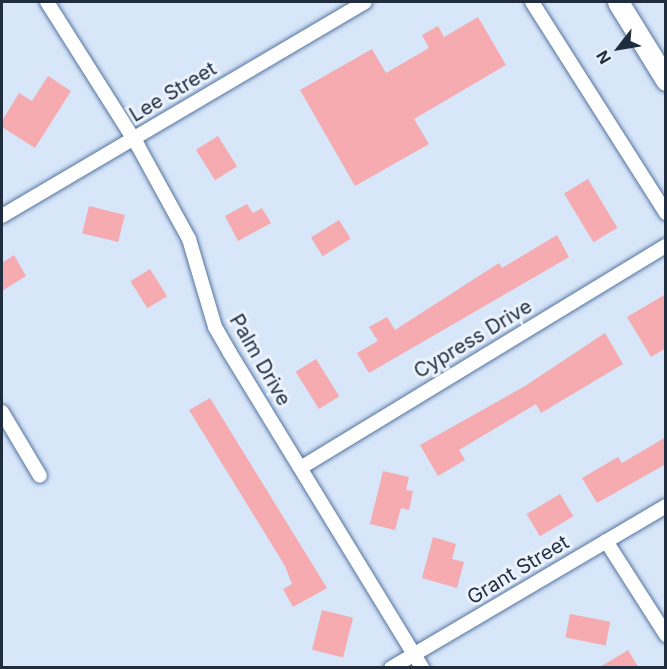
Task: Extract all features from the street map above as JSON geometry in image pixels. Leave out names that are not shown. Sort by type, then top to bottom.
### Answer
[{"type":"main road","points":[[618,2],[666,80]]},
{"type":"street","name":"Palm Drive","points":[[47,2],[133,138],[189,239],[215,327],[422,668]]},
{"type":"street","name":"Lee Street","points":[[2,216],[365,2]]},
{"type":"street","points":[[532,2],[666,213]]},
{"type":"street","name":"Cypress Drive","points":[[302,467],[666,246]]},
{"type":"street","points":[[2,412],[39,476]]},
{"type":"street","name":"Grant Street","points":[[391,668],[666,506]]},
{"type":"street","points":[[606,541],[666,635]]},
{"type":"building","points":[[478,17],[506,65],[414,119],[429,144],[355,186],[300,90],[372,49],[386,73],[429,48],[422,35],[438,26],[444,37]]},
{"type":"building","points":[[48,76],[71,91],[35,148],[2,127],[2,121],[19,93],[32,101]]},
{"type":"building","points":[[218,136],[237,167],[215,180],[196,150]]},
{"type":"building","points":[[588,179],[617,228],[593,242],[564,193]]},
{"type":"building","points":[[247,204],[253,213],[262,208],[271,223],[238,241],[225,216]]},
{"type":"building","points":[[89,206],[125,215],[118,242],[82,233]]},
{"type":"building","points":[[339,220],[351,239],[323,256],[311,237]]},
{"type":"building","points":[[557,235],[569,257],[369,373],[357,353],[378,341],[369,327],[387,317],[395,330],[499,263],[502,268]]},
{"type":"building","points":[[14,255],[26,276],[2,291],[2,263]]},
{"type":"building","points":[[150,269],[167,296],[147,308],[130,281]]},
{"type":"building","points":[[666,294],[666,348],[651,357],[627,317]]},
{"type":"building","points":[[605,333],[623,364],[541,413],[536,404],[459,450],[465,460],[438,476],[420,445],[525,386]]},
{"type":"building","points":[[316,359],[339,396],[319,409],[296,372]]},
{"type":"building","points":[[210,398],[327,588],[293,607],[283,589],[292,584],[285,566],[189,410]]},
{"type":"building","points":[[666,437],[666,464],[597,503],[582,478],[618,457],[622,463]]},
{"type":"building","points":[[383,471],[409,477],[406,490],[413,491],[409,510],[401,508],[395,530],[370,524]]},
{"type":"building","points":[[560,494],[573,516],[540,536],[527,514]]},
{"type":"building","points":[[433,537],[456,544],[452,559],[464,562],[457,588],[422,578]]},
{"type":"building","points":[[322,610],[353,618],[343,658],[312,650]]},
{"type":"building","points":[[570,614],[610,622],[606,645],[565,638]]},
{"type":"building","points":[[628,650],[639,668],[598,668],[620,655]]}]
